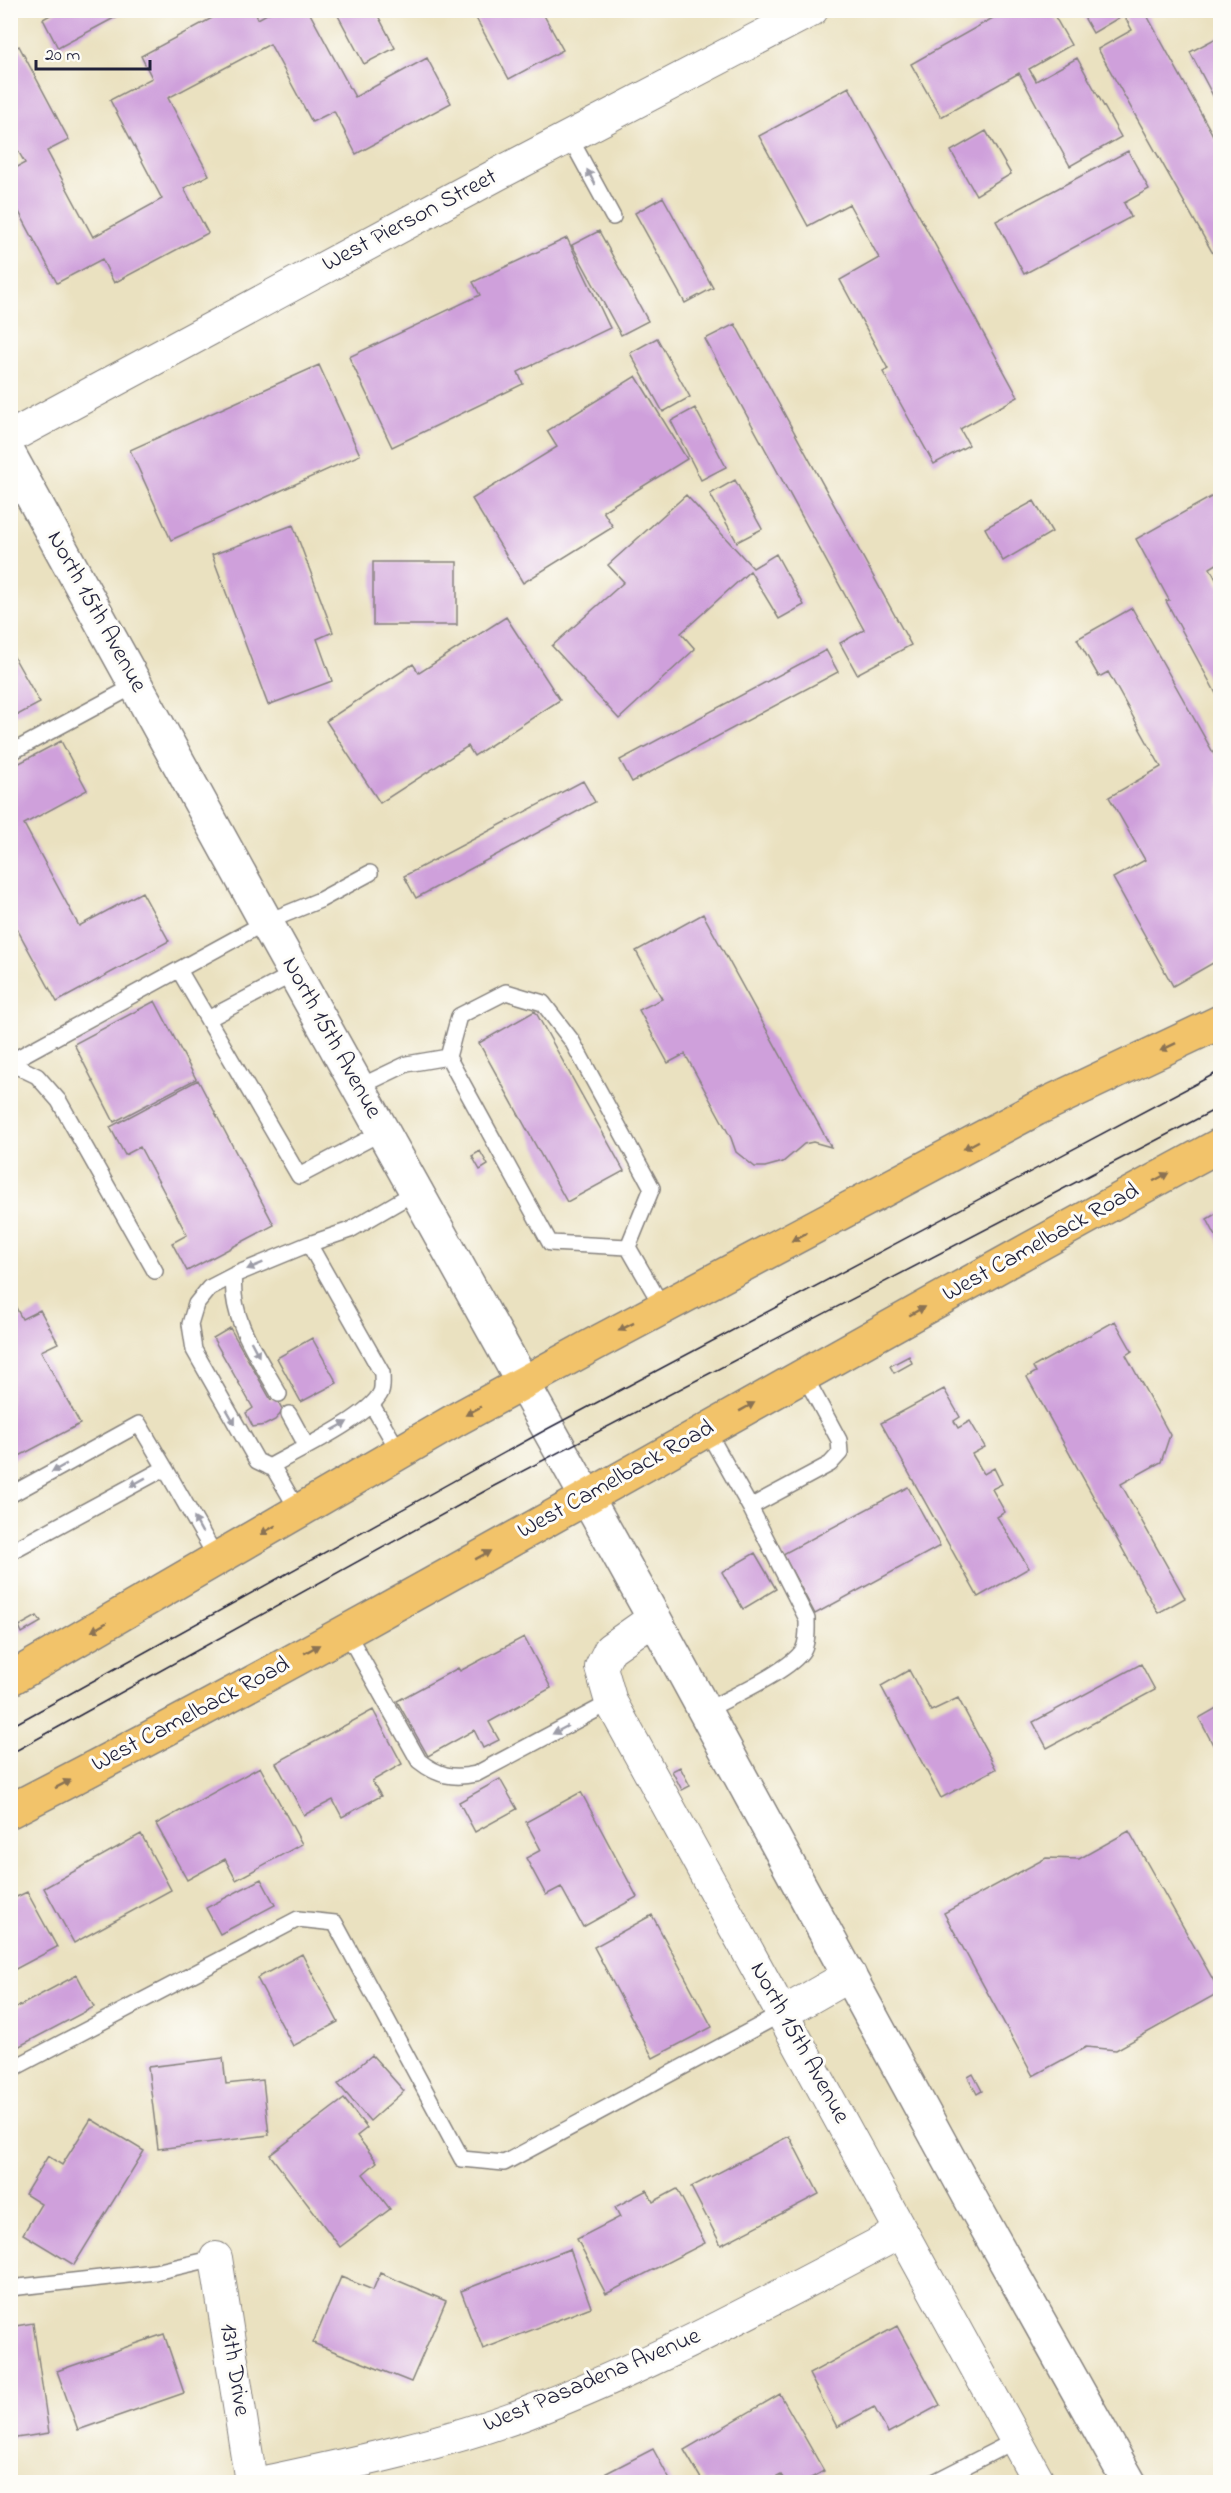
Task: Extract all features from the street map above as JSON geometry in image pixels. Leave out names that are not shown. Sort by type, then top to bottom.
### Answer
[{"type":"main road","points":[[10,1679],[524,1383],[1036,1109],[1221,1022]]},
{"type":"main road","name":"West Camelback Road","points":[[10,1811],[172,1727],[586,1498],[1031,1247],[1221,1145]]},
{"type":"street","name":"West Pierson Street","points":[[10,437],[569,136],[812,10]]},
{"type":"street","name":"North 15th Avenue","points":[[10,456],[19,491],[136,685],[654,1618],[995,2243],[1130,2482]]},
{"type":"street","name":"North 15th Avenue","points":[[654,1618],[610,1649],[601,1667],[611,1702],[1039,2482]]},
{"type":"street","points":[[783,2013],[850,1975]]},
{"type":"street","name":"West Pasadena Avenue","points":[[265,2482],[399,2453],[460,2435],[588,2388],[675,2351],[901,2232]]},
{"type":"street","name":"13th Drive","points":[[216,2258],[251,2482]]},
{"type":"lane","points":[[569,136],[613,217]]},
{"type":"lane","points":[[10,753],[136,685]]},
{"type":"lane","points":[[10,1062],[266,922],[320,900],[370,873]]},
{"type":"lane","points":[[179,970],[299,1176],[384,1131]]},
{"type":"lane","points":[[208,1019],[295,973]]},
{"type":"lane","points":[[506,992],[543,1003],[572,1041],[652,1188],[628,1247],[550,1243],[448,1057],[459,1016],[506,992]]},
{"type":"lane","points":[[359,1087],[407,1064],[448,1057]]},
{"type":"lane","points":[[10,1062],[37,1076],[59,1101],[155,1271]]},
{"type":"lane","points":[[299,1512],[274,1469],[257,1461],[194,1350],[190,1324],[196,1304],[209,1288],[234,1275],[350,1230],[417,1191]]},
{"type":"lane","points":[[269,1467],[353,1419],[372,1405],[382,1390],[382,1373],[309,1244]]},
{"type":"lane","points":[[628,1247],[663,1308]]},
{"type":"lane","points":[[234,1275],[232,1290],[237,1317],[279,1394]]},
{"type":"lane","points":[[750,1507],[830,1464],[840,1453],[839,1440],[804,1375]]},
{"type":"lane","points":[[372,1405],[400,1454]]},
{"type":"lane","points":[[289,1414],[306,1445]]},
{"type":"lane","points":[[10,1495],[139,1424],[217,1559]]},
{"type":"lane","points":[[705,1711],[792,1663],[804,1649],[808,1634],[807,1619],[750,1507],[706,1430]]},
{"type":"lane","points":[[10,1552],[165,1468]]},
{"type":"lane","points":[[346,1631],[419,1761],[432,1772],[443,1776],[459,1778],[477,1774],[611,1702]]},
{"type":"lane","points":[[10,2070],[298,1919],[335,1923],[462,2159],[504,2163],[783,2013]]},
{"type":"lane","points":[[10,2289],[155,2272],[216,2258]]},
{"type":"lane","points":[[934,2482],[1016,2440]]},
{"type":"building","points":[[59,10],[129,10],[58,48],[43,19]]},
{"type":"building","points":[[227,10],[254,10],[258,19],[274,10],[308,10],[355,97],[427,58],[451,103],[356,154],[334,111],[312,122],[270,44],[168,98],[209,175],[184,188],[208,233],[114,283],[102,259],[57,283],[10,195],[10,171],[25,163],[10,137],[10,51],[19,46],[69,140],[47,151],[93,237],[162,199],[110,100],[152,78],[141,56]]},
{"type":"building","points":[[335,10],[375,10],[395,48],[364,64]]},
{"type":"building","points":[[491,10],[541,10],[563,50],[509,79],[476,18]]},
{"type":"building","points":[[1007,10],[1051,10],[1071,45],[1029,69],[1036,81],[1077,58],[1121,137],[1070,166],[1019,73],[941,117],[911,64]]},
{"type":"building","points":[[1080,10],[1132,10],[1093,33]]},
{"type":"building","points":[[1137,10],[1144,10],[1220,148],[1220,266],[1098,49],[1132,30],[1125,17]]},
{"type":"building","points":[[1220,36],[1220,109],[1190,52]]},
{"type":"building","points":[[849,87],[1018,397],[960,429],[969,445],[934,464],[883,372],[888,369],[840,280],[879,258],[849,204],[808,226],[759,136]]},
{"type":"building","points":[[986,131],[1011,174],[976,195],[951,151]]},
{"type":"building","points":[[1128,151],[1149,189],[1124,203],[1131,217],[1024,274],[996,221]]},
{"type":"building","points":[[663,197],[713,288],[685,303],[635,213]]},
{"type":"building","points":[[599,231],[648,321],[621,335],[572,245]]},
{"type":"building","points":[[567,238],[610,328],[518,372],[523,384],[392,447],[349,357],[480,295],[473,282]]},
{"type":"building","points":[[735,324],[911,645],[857,674],[840,643],[864,630],[705,339]]},
{"type":"building","points":[[657,338],[690,397],[663,412],[630,353]]},
{"type":"building","points":[[319,365],[360,455],[171,540],[130,450]]},
{"type":"building","points":[[636,376],[687,459],[603,511],[613,527],[523,583],[472,499],[557,447],[547,431]]},
{"type":"building","points":[[695,408],[726,467],[701,480],[671,421]]},
{"type":"building","points":[[735,480],[762,529],[737,542],[710,494]]},
{"type":"building","points":[[1220,492],[1220,562],[1210,568],[1220,587],[1220,701],[1166,601],[1169,600],[1136,539]]},
{"type":"building","points":[[686,495],[753,568],[776,554],[804,605],[779,619],[750,571],[681,633],[695,649],[619,719],[552,646],[624,582],[608,565]]},
{"type":"building","points":[[1034,501],[1052,532],[1003,561],[985,528]]},
{"type":"building","points":[[293,525],[333,632],[317,639],[332,681],[268,705],[212,555]]},
{"type":"building","points":[[373,562],[457,562],[457,625],[373,625]]},
{"type":"building","points":[[1132,608],[1220,765],[1220,959],[1173,986],[1113,878],[1145,860],[1109,797],[1161,767],[1108,672],[1099,677],[1077,639]]},
{"type":"building","points":[[506,617],[560,700],[474,756],[468,746],[380,803],[326,721],[413,664],[419,673]]},
{"type":"building","points":[[826,650],[838,672],[632,782],[620,760]]},
{"type":"building","points":[[14,657],[40,703],[10,719],[10,659]]},
{"type":"building","points":[[61,741],[87,790],[24,824],[79,926],[142,892],[169,941],[57,1002],[10,916],[10,768]]},
{"type":"building","points":[[583,781],[595,802],[416,898],[404,876]]},
{"type":"building","points":[[703,914],[831,1147],[813,1142],[804,1144],[783,1162],[755,1167],[736,1152],[731,1138],[685,1054],[668,1063],[639,1010],[662,999],[636,951]]},
{"type":"building","points":[[155,1001],[196,1079],[114,1122],[74,1044]]},
{"type":"building","points":[[535,1011],[624,1171],[567,1202],[479,1043]]},
{"type":"building","points":[[198,1080],[274,1225],[187,1271],[172,1243],[187,1235],[140,1147],[125,1155],[110,1127]]},
{"type":"building","points":[[480,1151],[488,1165],[480,1170],[472,1156]]},
{"type":"building","points":[[1220,1211],[1220,1244],[1207,1219]]},
{"type":"building","points":[[10,1296],[22,1319],[40,1310],[58,1343],[41,1351],[80,1424],[10,1461]]},
{"type":"building","points":[[1115,1321],[1132,1351],[1126,1355],[1170,1435],[1161,1462],[1121,1484],[1185,1598],[1158,1613],[1027,1377],[1036,1372],[1033,1367]]},
{"type":"building","points":[[230,1328],[271,1400],[276,1397],[283,1411],[275,1420],[265,1425],[253,1427],[246,1413],[253,1408],[213,1338]]},
{"type":"building","points":[[312,1338],[337,1383],[301,1402],[277,1358]]},
{"type":"building","points":[[909,1356],[912,1363],[894,1373],[890,1366]]},
{"type":"building","points":[[944,1389],[960,1417],[954,1421],[958,1428],[970,1421],[985,1447],[972,1454],[984,1474],[994,1468],[1002,1484],[992,1489],[1005,1512],[997,1517],[1029,1568],[978,1597],[881,1423]]},
{"type":"building","points":[[908,1487],[940,1546],[815,1614],[783,1554]]},
{"type":"building","points":[[755,1553],[776,1589],[743,1609],[722,1572]]},
{"type":"building","points":[[37,1616],[41,1622],[22,1633],[19,1626]]},
{"type":"building","points":[[524,1637],[551,1688],[489,1722],[499,1740],[483,1748],[474,1730],[428,1756],[397,1701],[458,1668],[460,1671]]},
{"type":"building","points":[[1141,1664],[1155,1690],[1047,1748],[1033,1722]]},
{"type":"building","points":[[909,1670],[931,1711],[958,1698],[996,1769],[941,1798],[881,1686]]},
{"type":"building","points":[[1220,1706],[1220,1758],[1199,1718]]},
{"type":"building","points":[[373,1710],[402,1764],[372,1781],[381,1796],[342,1817],[333,1800],[304,1815],[276,1763]]},
{"type":"building","points":[[260,1767],[302,1844],[236,1880],[225,1859],[187,1880],[156,1824]]},
{"type":"building","points":[[680,1767],[690,1786],[682,1790],[672,1771]]},
{"type":"building","points":[[500,1779],[517,1809],[475,1832],[459,1802]]},
{"type":"building","points":[[581,1792],[637,1897],[583,1927],[561,1887],[546,1895],[526,1858],[541,1850],[526,1822]]},
{"type":"building","points":[[1129,1831],[1220,1992],[1116,2050],[1086,2047],[1033,2076],[944,1913],[1046,1858],[1079,1859]]},
{"type":"building","points":[[141,1834],[171,1890],[74,1943],[44,1888]]},
{"type":"building","points":[[261,1879],[275,1905],[220,1934],[206,1908]]},
{"type":"building","points":[[27,1892],[57,1947],[10,1972],[10,1900]]},
{"type":"building","points":[[652,1915],[712,2027],[653,2058],[594,1947]]},
{"type":"building","points":[[302,1954],[338,2022],[293,2046],[257,1978]]},
{"type":"building","points":[[77,1975],[94,2007],[10,2051],[10,2011]]},
{"type":"building","points":[[372,2055],[404,2091],[370,2121],[338,2084]]},
{"type":"building","points":[[223,2058],[226,2084],[263,2080],[269,2135],[158,2149],[148,2067]]},
{"type":"building","points":[[973,2074],[982,2091],[977,2094],[968,2077]]},
{"type":"building","points":[[344,2099],[367,2128],[357,2136],[377,2162],[363,2174],[390,2209],[340,2247],[270,2155]]},
{"type":"building","points":[[91,2119],[144,2151],[74,2265],[23,2234],[41,2204],[25,2194],[48,2156],[62,2165]]},
{"type":"building","points":[[789,2136],[819,2194],[721,2245],[691,2187]]},
{"type":"building","points":[[677,2189],[705,2243],[606,2294],[577,2239],[620,2217],[615,2207],[647,2190],[653,2202]]},
{"type":"building","points":[[570,2249],[591,2307],[483,2349],[461,2291]]},
{"type":"building","points":[[380,2273],[446,2301],[411,2382],[313,2343],[341,2277],[373,2290]]},
{"type":"building","points":[[33,2323],[49,2433],[10,2439],[10,2327]]},
{"type":"building","points":[[897,2326],[940,2405],[888,2433],[874,2407],[837,2427],[809,2374]]},
{"type":"building","points":[[164,2334],[184,2393],[78,2430],[57,2371]]},
{"type":"building","points":[[780,2394],[824,2471],[804,2482],[786,2482],[781,2475],[768,2482],[703,2482],[684,2450]]},
{"type":"building","points":[[653,2449],[671,2482],[589,2482]]},
{"type":"tram line","points":[[10,1727],[549,1428],[1220,1071]]},
{"type":"tram line","points":[[10,1754],[494,1486],[1220,1107]]}]
